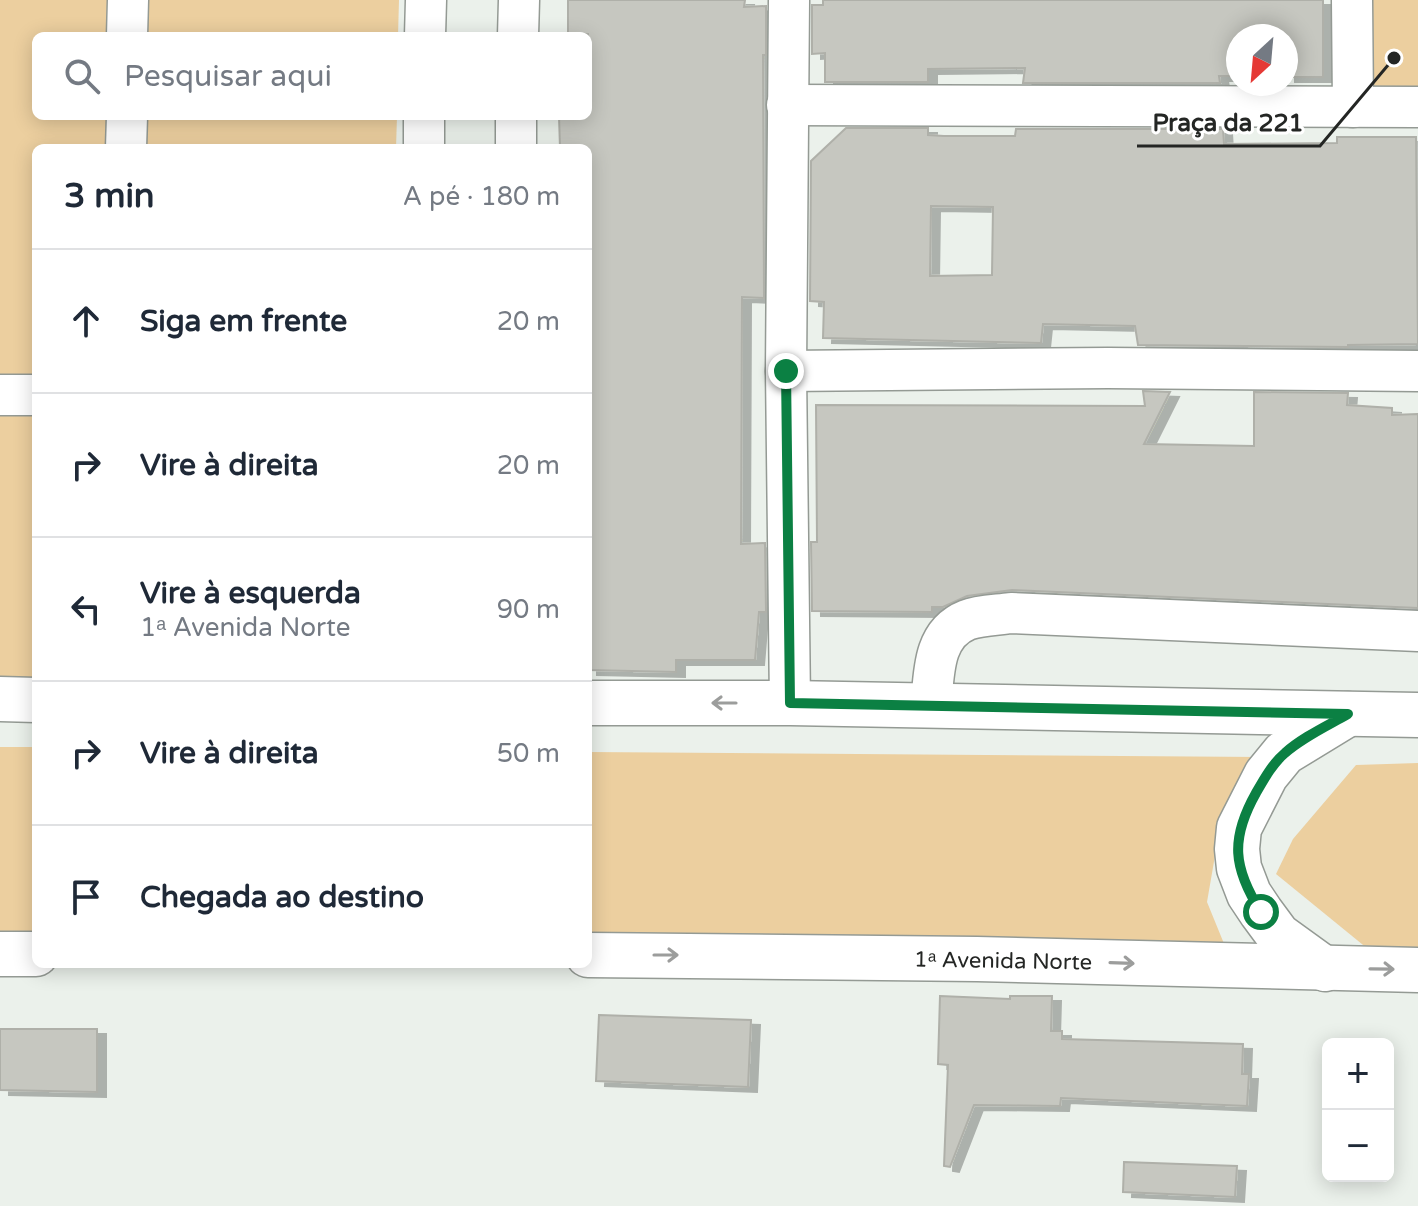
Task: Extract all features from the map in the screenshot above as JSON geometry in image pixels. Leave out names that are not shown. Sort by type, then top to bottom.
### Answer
[{"type":"main road","points":[[0,699],[32,700]]},
{"type":"main road","points":[[592,703],[790,703],[1418,715]]},
{"type":"main road","points":[[1325,969],[1278,935],[1261,912],[1249,894],[1239,868],[1237,849],[1239,828],[1246,811],[1266,775],[1284,753],[1348,714]]},
{"type":"main road","points":[[0,954],[32,954]]},
{"type":"main road","name":"1ᵃ Avenida Norte","points":[[592,955],[977,959],[1418,970]]},
{"type":"street","points":[[127,32],[128,0]]},
{"type":"street","points":[[425,32],[426,0]]},
{"type":"street","points":[[518,32],[519,0]]},
{"type":"street","points":[[789,0],[786,371],[790,703]]},
{"type":"street","points":[[1352,0],[1353,107]]},
{"type":"street","points":[[787,105],[1418,107]]},
{"type":"street","points":[[126,144],[127,120]]},
{"type":"street","points":[[424,120],[424,144]]},
{"type":"street","points":[[516,120],[516,144]]},
{"type":"street","points":[[786,371],[1108,368],[1418,371]]},
{"type":"street","points":[[0,395],[32,395]]},
{"type":"street","points":[[931,707],[936,654],[947,634],[967,620],[1011,613],[1418,631]]},
{"type":"shaded area","points":[[0,0],[399,0],[398,32],[32,32],[32,120],[397,120],[396,144],[32,144],[32,678],[0,677]]},
{"type":"shaded area","points":[[1371,0],[1418,0],[1418,116],[1369,115]]},
{"type":"shaded area","points":[[0,747],[32,747],[32,932],[0,932]]},
{"type":"shaded area","points":[[592,752],[1262,757],[1220,827],[1207,902],[1227,951],[592,941]]},
{"type":"shaded area","points":[[1418,763],[1418,951],[1368,949],[1276,874],[1293,839],[1356,765]]},
{"type":"building","points":[[568,0],[745,0],[744,7],[766,6],[766,55],[763,55],[764,298],[742,297],[741,544],[765,543],[766,612],[759,612],[755,660],[676,660],[676,672],[592,670],[592,144],[560,144],[559,120],[592,120],[592,32],[568,32]]},
{"type":"building","points":[[823,0],[1323,0],[1323,77],[1298,77],[1298,24],[1226,24],[1226,76],[1219,76],[1220,83],[1023,83],[1025,68],[928,69],[928,82],[825,82],[825,53],[812,54],[812,5],[823,5]]},
{"type":"building","points":[[846,128],[928,128],[928,135],[944,136],[1015,136],[1016,129],[1223,129],[1224,144],[1337,143],[1337,137],[1416,137],[1418,344],[1348,347],[1138,345],[1135,326],[1043,324],[1041,343],[823,338],[824,302],[810,301],[811,161]],"holes":[[[931,206],[993,207],[992,275],[930,276]]]},
{"type":"building","points":[[1143,391],[1170,392],[1144,444],[1254,446],[1254,392],[1348,393],[1347,405],[1392,408],[1392,415],[1418,414],[1418,608],[1012,590],[967,596],[943,607],[932,607],[932,612],[812,611],[811,542],[817,542],[816,405],[1145,406]]},
{"type":"building","points":[[940,996],[1010,999],[1010,996],[1052,996],[1051,1031],[1062,1031],[1062,1039],[1243,1044],[1242,1074],[1249,1074],[1247,1106],[1061,1098],[1060,1106],[974,1105],[950,1167],[944,1166],[948,1065],[938,1064]]},
{"type":"building","points":[[599,1015],[751,1020],[748,1087],[596,1081]]},
{"type":"building","points":[[0,1029],[97,1029],[97,1092],[0,1090]]},
{"type":"building","points":[[1124,1162],[1237,1166],[1235,1197],[1123,1192]]},
{"type":"place","name":"Praça da 221","points":[[1394,58]]},
{"type":"route","points":[[786,371],[790,703],[1348,714],[1284,753],[1266,775],[1246,811],[1239,828],[1239,868],[1249,894],[1261,912]]}]
